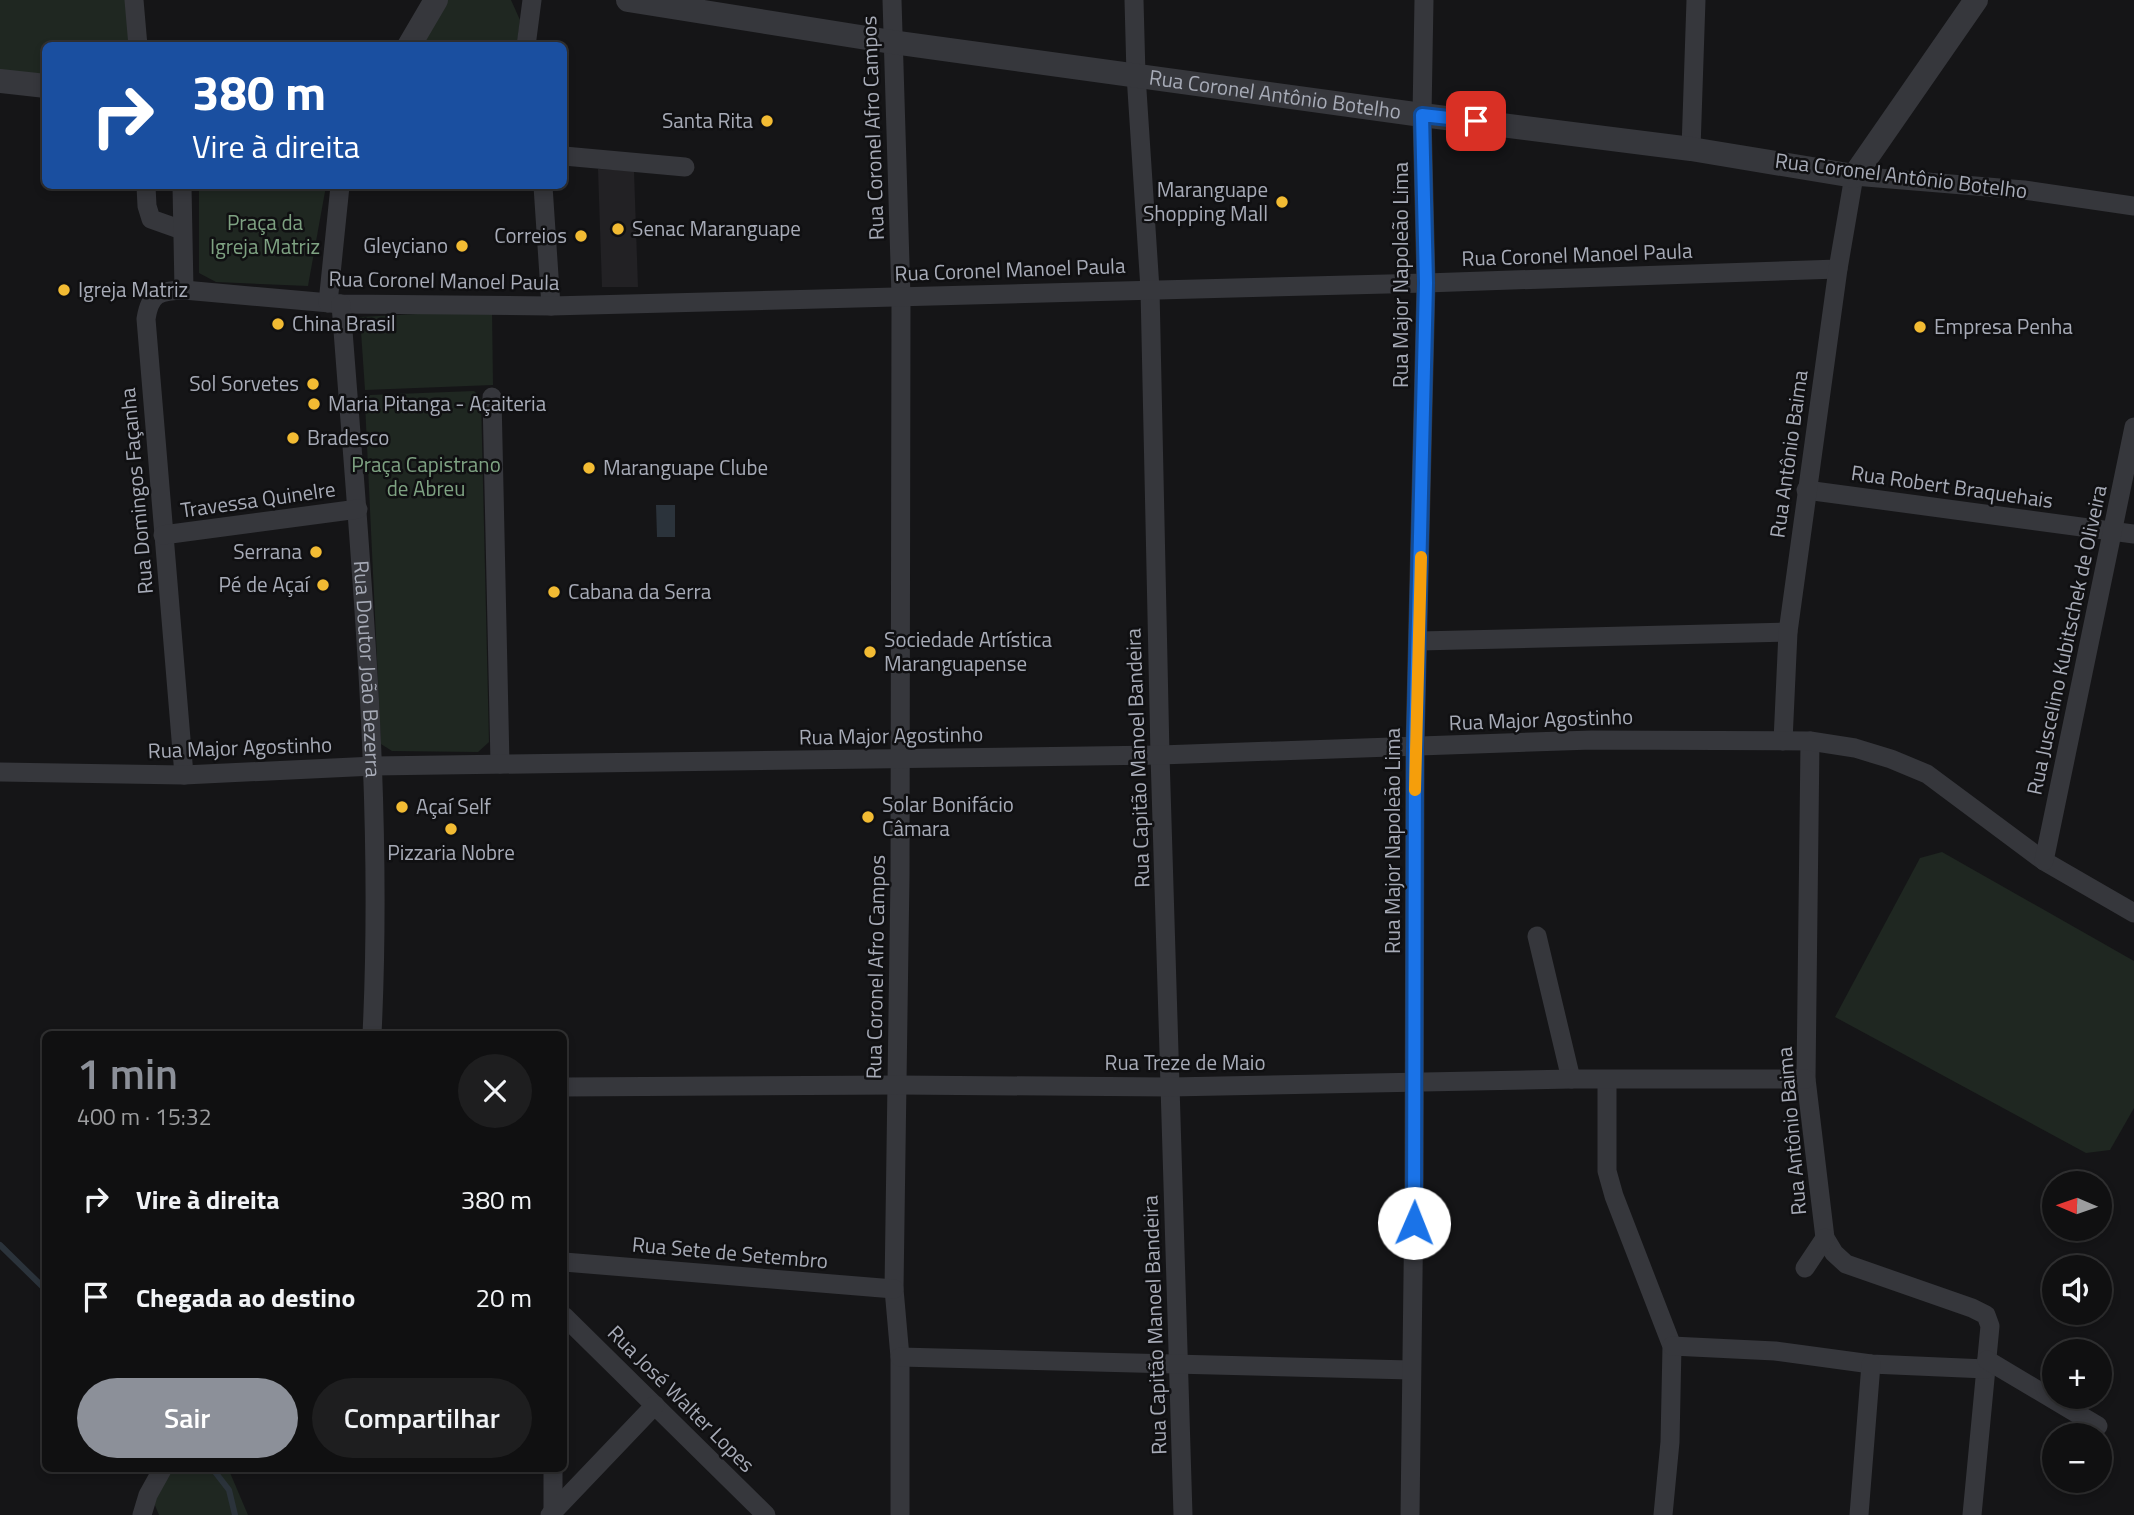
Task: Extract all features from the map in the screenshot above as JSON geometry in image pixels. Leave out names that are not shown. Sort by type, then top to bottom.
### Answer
[{"type":"street","points":[[134,0],[138,42]]},
{"type":"street","points":[[403,42],[422,0]]},
{"type":"street","points":[[411,42],[436,0]]},
{"type":"street","points":[[527,42],[532,0]]},
{"type":"street","name":"Rua Coronel Afro Campos","points":[[892,0],[901,297],[900,875],[894,1289],[900,1357],[900,1515]]},
{"type":"street","name":"Rua Capitão Manoel Bandeira","points":[[1134,0],[1136,75],[1150,289],[1160,755],[1183,1515]]},
{"type":"street","name":"Rua Major Napoleão Lima","points":[[1410,1515],[1415,747],[1426,283],[1422,115],[1424,0]]},
{"type":"street","points":[[1691,149],[1696,0]]},
{"type":"street","points":[[1854,176],[1976,0]]},
{"type":"street","name":"Rua Coronel Antônio Botelho","points":[[638,1],[892,42],[1691,149],[1854,176],[2024,190],[2134,206]]},
{"type":"street","points":[[0,81],[42,86]]},
{"type":"street","points":[[567,156],[685,167]]},
{"type":"street","name":"Rua Antônio Baima","points":[[1783,741],[1788,632],[1838,269],[1854,176]]},
{"type":"street","points":[[146,189],[151,219],[182,230]]},
{"type":"street","points":[[182,189],[184,290]]},
{"type":"street","name":"Rua Doutor João Bezerra","points":[[340,189],[334,304],[358,509],[374,766],[372,1031]]},
{"type":"street","points":[[543,189],[551,306]]},
{"type":"street","name":"Rua Coronel Manoel Paula","points":[[184,290],[334,304],[551,306],[1426,283],[1838,269]]},
{"type":"street","name":"Rua Domingos Façanha","points":[[184,290],[157,294],[151,301],[146,319],[184,775]]},
{"type":"street","points":[[492,397],[500,764]]},
{"type":"street","name":"Rua Juscelino Kubitschek de Oliveira","points":[[2044,862],[2134,427]]},
{"type":"street","name":"Rua Robert Braquehais","points":[[1806,491],[2134,534]]},
{"type":"street","name":"Travessa Quinelre","points":[[163,535],[358,509]]},
{"type":"street","points":[[1419,641],[1788,632]]},
{"type":"street","name":"Rua Major Agostinho","points":[[0,772],[184,775],[374,766],[1160,755],[1592,740],[1810,741],[1855,748],[1927,774],[2044,862],[2134,913]]},
{"type":"street","name":"Rua Antônio Baima","points":[[1810,741],[1806,1079],[1825,1238],[1834,1253],[1846,1264],[1986,1315],[1990,1326],[1986,1365]]},
{"type":"street","points":[[1537,936],[1571,1079]]},
{"type":"street","name":"Rua Treze de Maio","points":[[567,1087],[1170,1087],[1571,1079],[1806,1079]]},
{"type":"street","points":[[1607,1081],[1607,1171],[1614,1196],[1672,1346],[1670,1442],[1663,1515]]},
{"type":"street","points":[[1805,1269],[1825,1238]]},
{"type":"street","name":"Rua Sete de Setembro","points":[[567,1262],[894,1289]]},
{"type":"street","name":"Rua José Walter Lopes","points":[[567,1319],[766,1515]]},
{"type":"street","points":[[1672,1346],[1775,1351],[1871,1364],[1986,1365],[2092,1423]]},
{"type":"street","points":[[900,1357],[1411,1370]]},
{"type":"street","points":[[1859,1515],[1871,1364]]},
{"type":"street","points":[[1972,1515],[1986,1365]]},
{"type":"street","points":[[552,1513],[655,1405]]},
{"type":"street","points":[[143,1511],[161,1472]]},
{"type":"street","points":[[552,1513],[553,1472]]},
{"type":"shaded area","name":"Senac Maranguape","points":[[598,169],[634,171],[638,287],[602,287]]},
{"type":"shaded area","points":[[656,505],[675,505],[675,537],[657,537]]},
{"type":"green space","points":[[0,0],[134,0],[138,42],[42,42],[42,86],[0,81]]},
{"type":"green space","points":[[443,0],[511,0],[520,20],[517,42],[419,42]]},
{"type":"green space","name":"Praça da Igreja Matriz","points":[[199,189],[325,189],[308,286],[216,282],[199,273]]},
{"type":"green space","points":[[492,310],[493,385],[365,390],[360,317]]},
{"type":"green space","name":"Praça Capistrano de Abreu","points":[[474,391],[481,398],[489,742],[478,752],[392,751],[381,744],[365,403],[370,395]]},
{"type":"green space","points":[[1942,852],[2134,961],[2134,1108],[2110,1150],[2086,1153],[1835,1017],[1920,858]]},
{"type":"green space","points":[[163,1472],[230,1472],[248,1515],[159,1515],[149,1491]]},
{"type":"waterway","points":[[0,1245],[42,1286]]},
{"type":"waterway","points":[[215,1472],[229,1490],[235,1515]]},
{"type":"slow traffic","points":[[1415,790],[1421,557]]},
{"type":"place","name":"Santa Rita","points":[[767,121]]},
{"type":"place","name":"Maranguape Shopping Mall","points":[[1282,202]]},
{"type":"place","name":"Senac Maranguape","points":[[618,229]]},
{"type":"place","name":"Correios","points":[[581,236]]},
{"type":"place","name":"Gleyciano","points":[[462,246]]},
{"type":"place","name":"Igreja Matriz","points":[[64,290]]},
{"type":"place","name":"China Brasil","points":[[278,324]]},
{"type":"place","name":"Empresa Penha","points":[[1920,327]]},
{"type":"place","name":"Sol Sorvetes","points":[[313,384]]},
{"type":"place","name":"Maria Pitanga - Açaiteria","points":[[314,404]]},
{"type":"place","name":"Bradesco","points":[[293,438]]},
{"type":"place","name":"Maranguape Clube","points":[[589,468]]},
{"type":"place","name":"Serrana","points":[[316,552]]},
{"type":"place","name":"Pé de Açaí","points":[[323,585]]},
{"type":"place","name":"Cabana da Serra","points":[[554,592]]},
{"type":"place","name":"Sociedade Artística Maranguapense","points":[[870,652]]},
{"type":"place","name":"Açaí Self","points":[[402,807]]},
{"type":"place","name":"Solar Bonifácio Câmara","points":[[868,817]]},
{"type":"place","name":"Pizzaria Nobre","points":[[451,829]]},
{"type":"route","points":[[1414,1223],[1415,747],[1426,283],[1422,115],[1476,121]]}]
